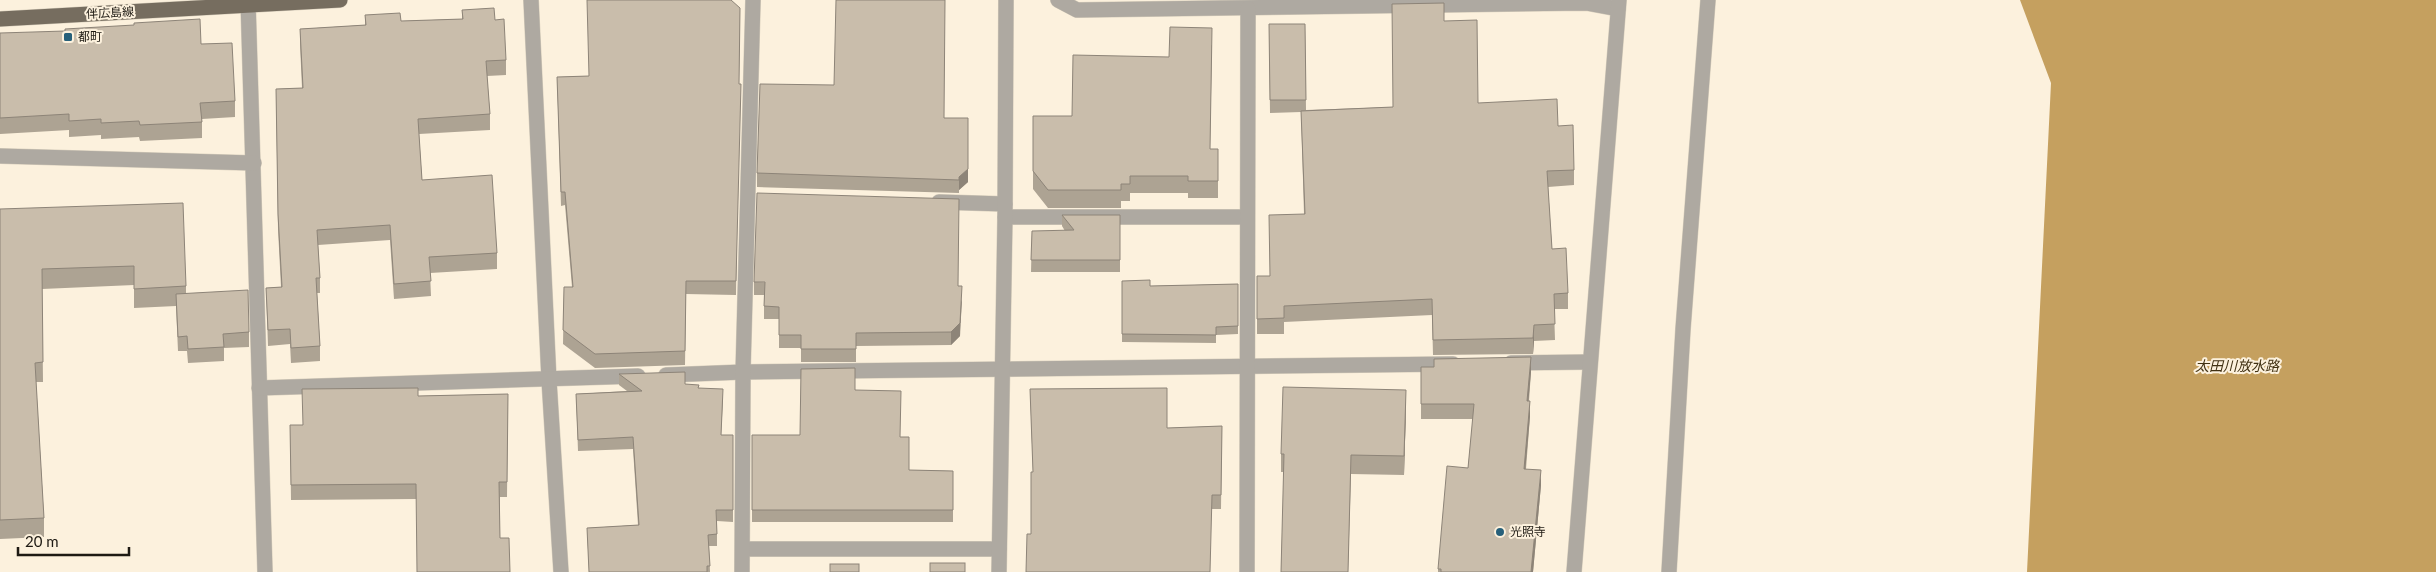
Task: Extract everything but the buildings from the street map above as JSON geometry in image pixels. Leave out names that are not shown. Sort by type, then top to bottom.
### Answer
[{"type":"main road","name":"伴広島線","points":[[0,19],[249,3],[340,0]]},
{"type":"street","points":[[531,0],[549,380],[561,572]]},
{"type":"street","points":[[742,572],[743,372],[753,0]]},
{"type":"street","points":[[999,572],[1005,210],[1006,0]]},
{"type":"street","points":[[1058,0],[1077,10],[1618,4],[1574,572]]},
{"type":"street","points":[[1669,572],[1683,329],[1708,0]]},
{"type":"street","points":[[249,3],[265,572]]},
{"type":"street","points":[[1248,9],[1248,572]]},
{"type":"street","points":[[0,156],[254,163]]},
{"type":"street","points":[[747,196],[767,196]]},
{"type":"street","points":[[926,201],[1005,210],[1247,217]]},
{"type":"street","points":[[1492,364],[1590,362]]},
{"type":"street","points":[[260,388],[549,380],[743,372],[1248,368],[1472,364]]},
{"type":"street","points":[[743,550],[999,549]]},
{"type":"water","name":"太田川放水路","points":[[2020,0],[2436,0],[2436,572],[2027,572],[2051,83]]},
{"type":"place","name":"都町","points":[[68,37]]},
{"type":"place","name":"光照寺","points":[[1500,532]]}]
